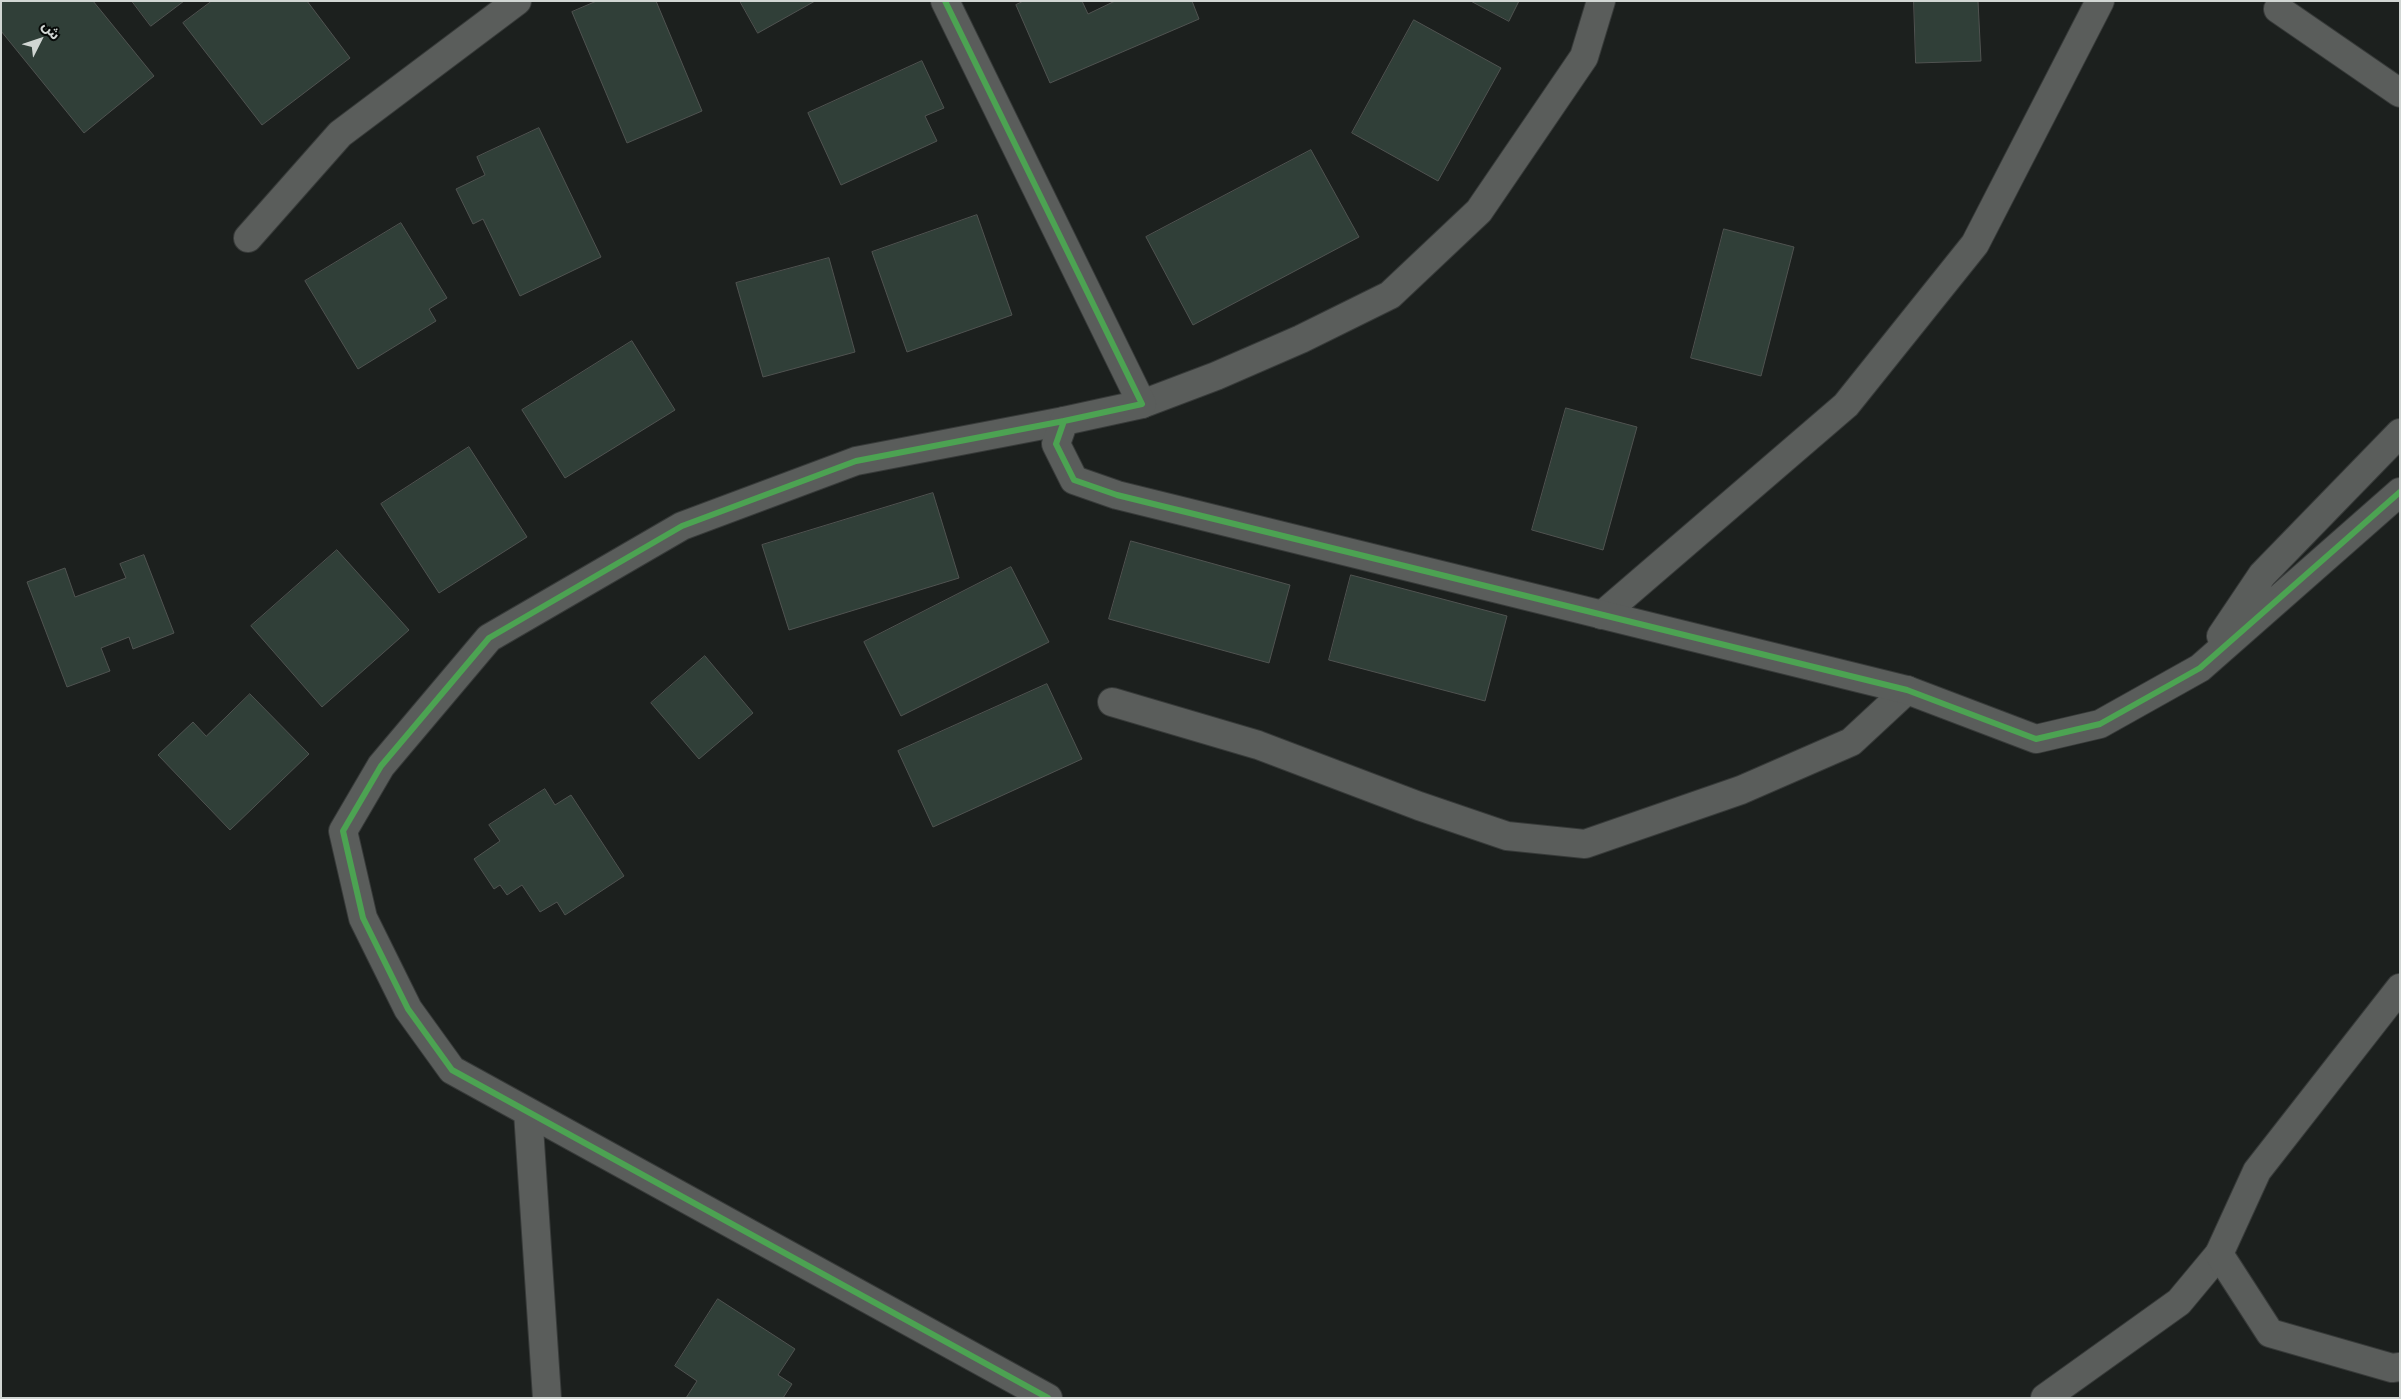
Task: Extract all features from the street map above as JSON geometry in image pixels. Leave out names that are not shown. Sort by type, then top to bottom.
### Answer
[{"type":"street","points":[[248,238],[340,134],[517,1]]},
{"type":"street","points":[[945,1],[1142,404]]},
{"type":"street","points":[[1048,1398],[452,1070],[408,1009],[363,918],[343,831],[381,766],[489,638],[682,526],[856,461],[1142,404],[1216,376],[1284,346],[1390,295],[1479,211],[1584,57],[1601,1]]},
{"type":"street","points":[[1602,615],[1846,404],[1975,244],[2100,1]]},
{"type":"street","points":[[2278,9],[2400,93]]},
{"type":"street","points":[[1064,421],[1056,444],[1074,480],[1118,495],[1907,690],[2036,739],[2100,724],[2200,668],[2400,492]]},
{"type":"street","points":[[2200,668],[2262,575],[2400,433]]},
{"type":"street","points":[[1112,702],[1258,745],[1418,806],[1507,836],[1585,844],[1741,790],[1851,742],[1907,690]]},
{"type":"street","points":[[2045,1398],[2179,1302],[2219,1254],[2257,1171],[2400,988]]},
{"type":"street","points":[[528,1112],[547,1398]]},
{"type":"street","points":[[2219,1254],[2270,1333],[2392,1368],[2400,1367]]},
{"type":"building","points":[[1,1],[93,1],[154,76],[84,133],[1,31]]},
{"type":"building","points":[[132,1],[184,1],[151,26]]},
{"type":"building","points":[[212,1],[307,1],[350,58],[262,125],[183,23]]},
{"type":"building","points":[[597,1],[656,1],[702,111],[627,143],[572,12]]},
{"type":"building","points":[[740,1],[815,1],[758,33]]},
{"type":"building","points":[[1024,1],[1082,1],[1088,14],[1115,1],[1192,1],[1199,19],[1050,83],[1016,5]]},
{"type":"building","points":[[1471,1],[1519,1],[1509,21]]},
{"type":"building","points":[[1914,1],[1978,1],[1981,61],[1916,63]]},
{"type":"building","points":[[1414,20],[1501,68],[1438,181],[1352,133]]},
{"type":"building","points":[[922,61],[944,108],[925,116],[937,141],[841,185],[808,113]]},
{"type":"building","points":[[539,128],[601,257],[520,296],[483,219],[473,224],[456,189],[485,175],[477,157]]},
{"type":"building","points":[[1311,150],[1359,237],[1193,325],[1146,237]]},
{"type":"building","points":[[977,215],[1012,315],[907,352],[872,252]]},
{"type":"building","points":[[401,223],[447,298],[429,309],[436,321],[358,369],[305,281]]},
{"type":"building","points":[[1724,229],[1794,247],[1761,376],[1691,358]]},
{"type":"building","points":[[829,258],[855,352],[763,377],[736,283]]},
{"type":"building","points":[[632,341],[675,410],[565,478],[522,410]]},
{"type":"building","points":[[1566,408],[1637,427],[1603,550],[1532,530]]},
{"type":"building","points":[[469,447],[527,537],[439,593],[381,504]]},
{"type":"building","points":[[933,493],[959,578],[789,630],[762,545]]},
{"type":"building","points":[[1131,541],[1290,585],[1269,663],[1109,619]]},
{"type":"building","points":[[337,550],[409,630],[322,707],[251,626]]},
{"type":"building","points":[[144,555],[174,633],[133,649],[129,637],[101,648],[110,671],[67,687],[27,582],[65,568],[75,597],[126,578],[120,564]]},
{"type":"building","points":[[1011,567],[1049,642],[901,716],[864,642]]},
{"type":"building","points":[[1351,575],[1507,616],[1485,701],[1329,660]]},
{"type":"building","points":[[705,656],[753,713],[699,759],[651,703]]},
{"type":"building","points":[[1047,684],[1082,759],[933,827],[898,751]]},
{"type":"building","points":[[250,694],[309,754],[230,830],[158,755],[193,722],[206,736]]},
{"type":"building","points":[[545,789],[555,805],[571,795],[624,876],[565,915],[557,902],[540,912],[522,885],[507,895],[500,885],[494,889],[474,859],[500,841],[489,825]]},
{"type":"building","points":[[718,1299],[795,1349],[778,1375],[792,1384],[783,1398],[686,1398],[697,1381],[675,1366]]},
{"type":"cycle path","points":[[945,1],[1142,404],[1064,421],[1056,444],[1074,480],[1117,495],[1907,690],[2036,739],[2100,724],[2200,668],[2400,492]]},
{"type":"cycle path","points":[[1048,1398],[452,1070],[408,1009],[363,918],[343,831],[381,766],[489,638],[682,526],[856,461],[1064,421]]}]
